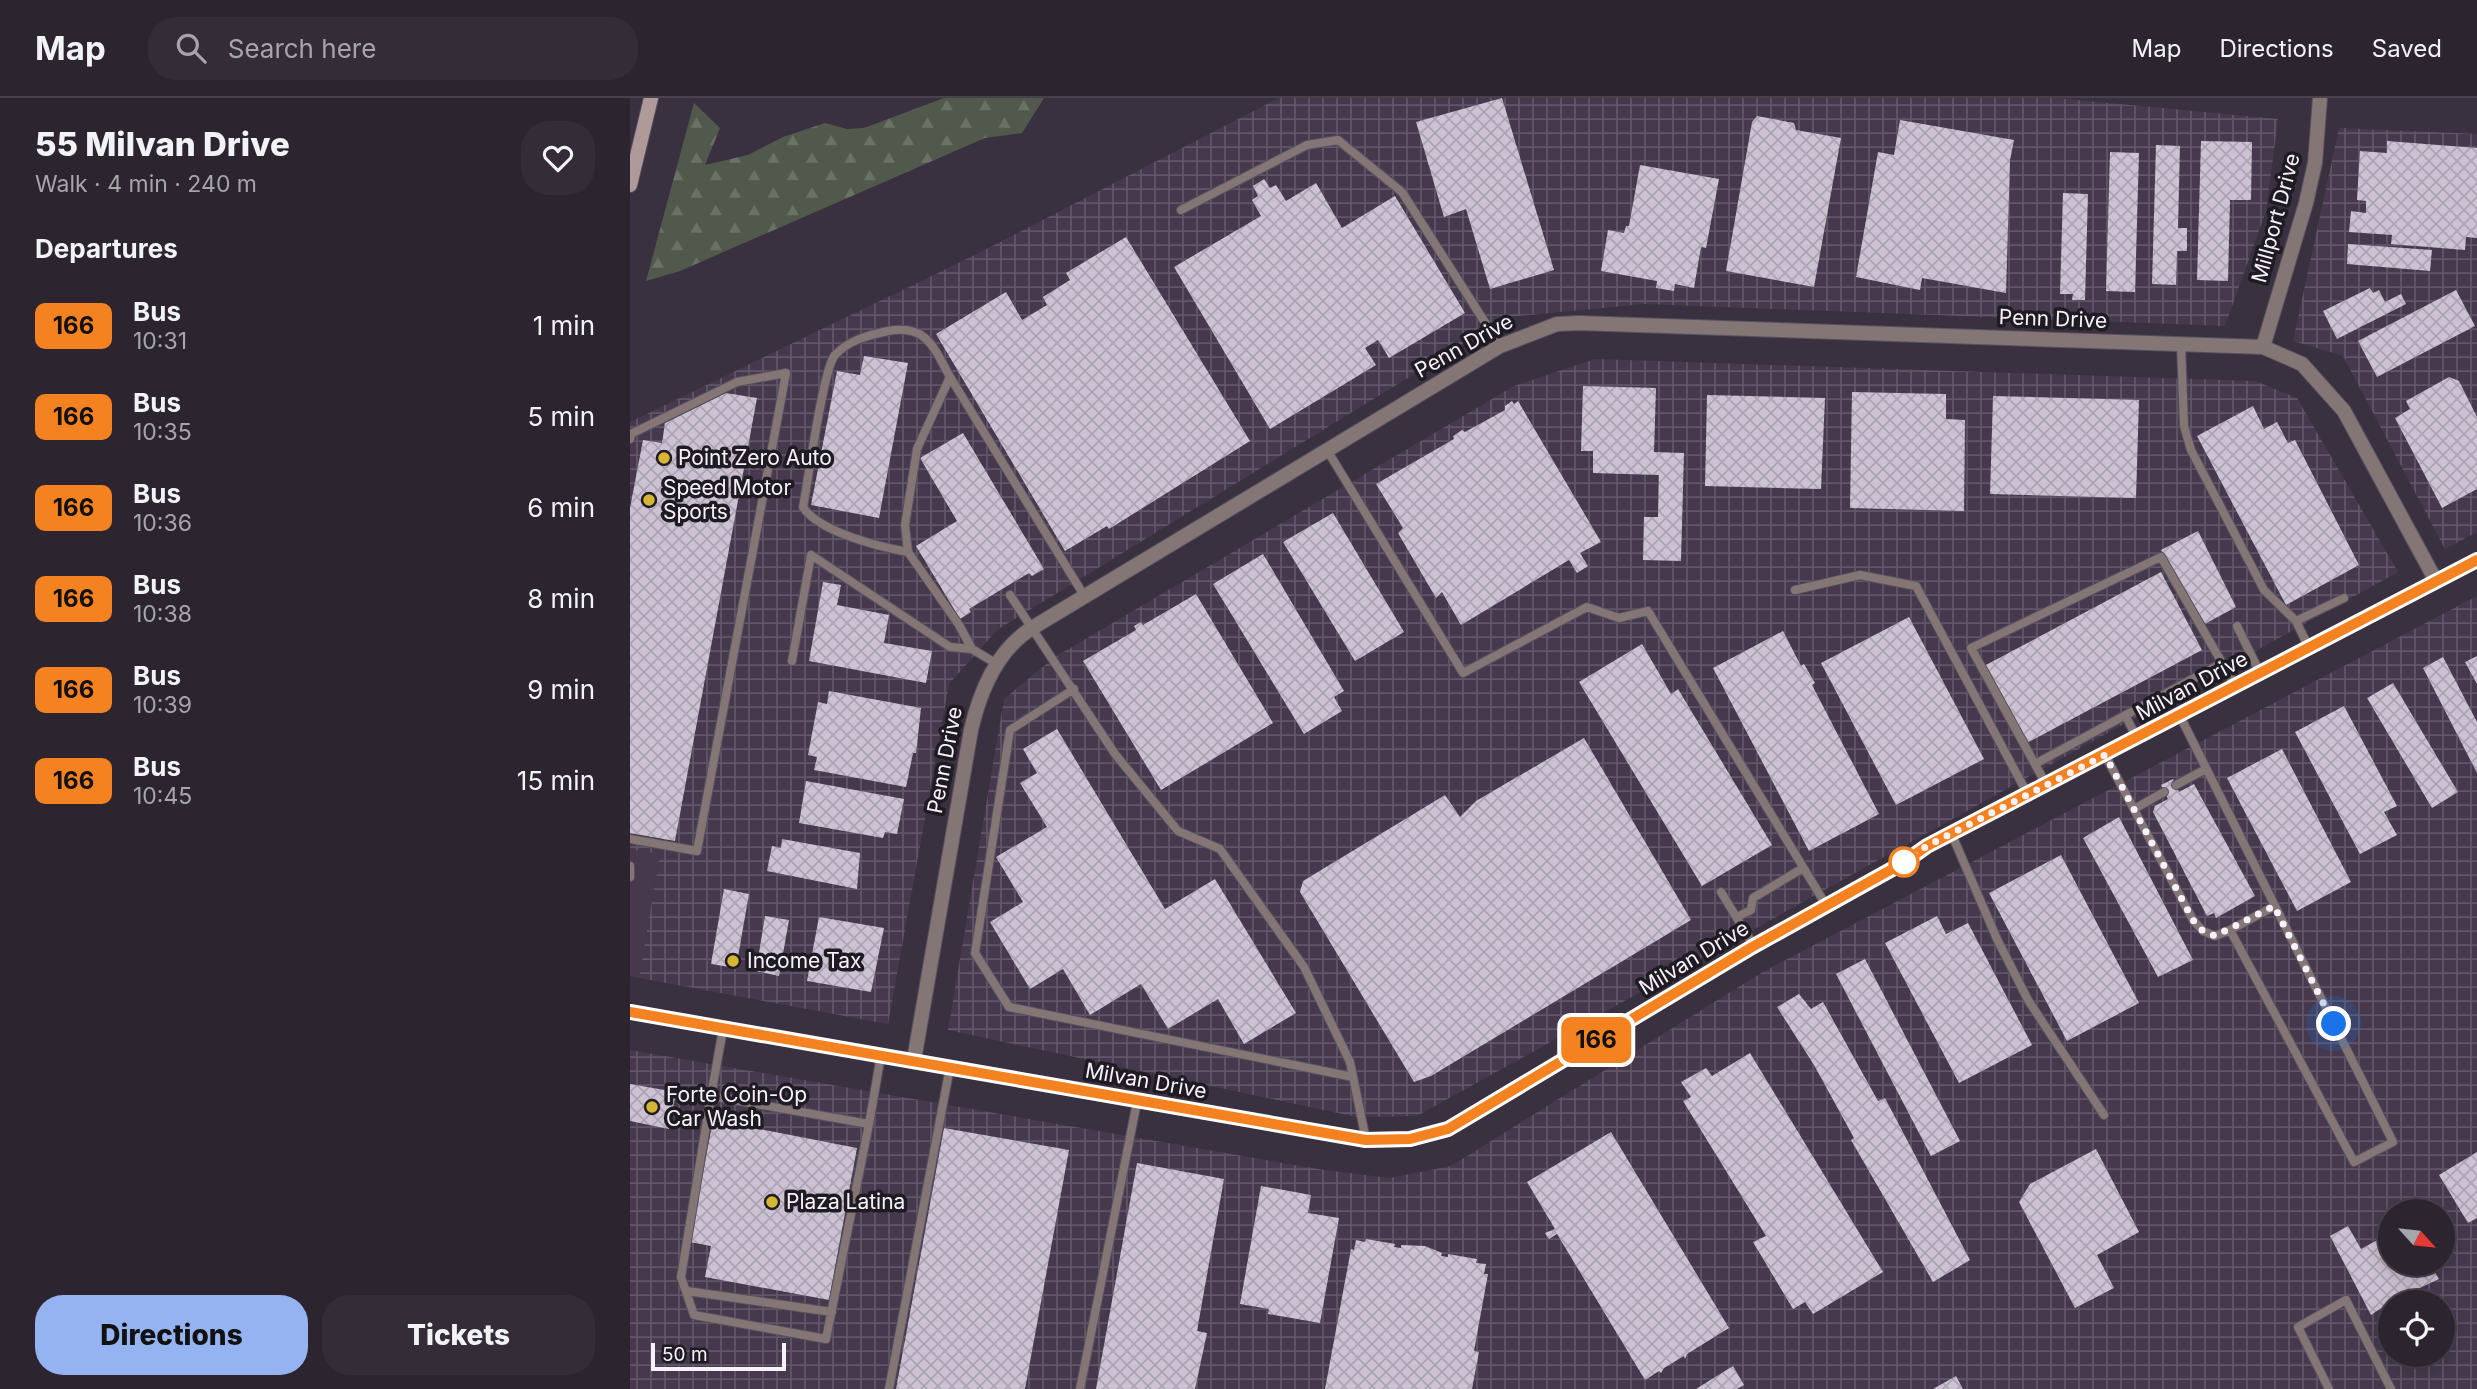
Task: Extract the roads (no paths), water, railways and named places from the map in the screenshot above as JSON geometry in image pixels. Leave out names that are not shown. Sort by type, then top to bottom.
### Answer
[{"type":"street","points":[[630,185],[651,98]]},
{"type":"street","name":"Millport Drive","points":[[2263,347],[2306,203],[2315,163],[2320,98]]},
{"type":"street","name":"Penn Drive","points":[[914,1060],[978,700],[997,664],[1021,635],[1500,345],[1557,324],[2263,347],[2302,364],[2344,411],[2436,582]]},
{"type":"street","name":"Milvan Drive","points":[[630,1012],[1366,1140],[1410,1139],[1448,1129],[1754,946],[1903,863],[1927,846],[2047,786],[2477,560]]},
{"type":"lane","points":[[1181,210],[1307,145],[1338,139],[1402,192],[1500,345]]},
{"type":"lane","points":[[908,552],[870,543],[829,527],[808,514],[803,507],[833,356],[862,336],[897,330],[914,332],[930,340],[1085,597]]},
{"type":"lane","points":[[2180,344],[2184,426],[2191,450],[2264,590],[2297,621],[2309,648]]},
{"type":"lane","points":[[630,439],[631,433],[737,382],[786,373],[697,851],[630,839]]},
{"type":"lane","points":[[950,377],[917,449],[905,525],[908,552],[959,625],[972,649]]},
{"type":"lane","points":[[1327,450],[1463,673],[1587,607],[1619,618],[1648,611],[1826,905]]},
{"type":"lane","points":[[792,661],[811,555],[950,647],[972,649],[997,664]]},
{"type":"lane","points":[[2047,786],[1971,648],[2161,557],[2236,687]]},
{"type":"lane","points":[[1795,590],[1860,575],[1916,586],[2028,795]]},
{"type":"lane","points":[[1010,594],[1115,754],[1178,831],[1220,849],[1304,967],[1350,1062],[1366,1140]]},
{"type":"lane","points":[[2297,621],[2344,598]]},
{"type":"lane","points":[[2237,626],[2260,673]]},
{"type":"lane","points":[[2035,764],[2222,663]]},
{"type":"lane","points":[[1074,689],[1010,730],[975,953],[1009,1007],[1353,1077]]},
{"type":"lane","points":[[2125,715],[2137,738]]},
{"type":"lane","points":[[2180,716],[2393,1142],[2354,1162],[2230,930]]},
{"type":"lane","points":[[2105,755],[2136,808],[2193,920],[2203,931],[2215,936],[2274,906]]},
{"type":"lane","points":[[2176,785],[2206,769]]},
{"type":"lane","points":[[2136,808],[2164,792]]},
{"type":"lane","points":[[1952,835],[1997,939],[2028,1000],[2105,1115]]},
{"type":"lane","points":[[630,866],[630,877]]},
{"type":"lane","points":[[1737,917],[1751,910],[1753,898],[1803,868]]},
{"type":"lane","points":[[1721,892],[1754,946]]},
{"type":"lane","points":[[723,1029],[681,1277],[694,1315],[827,1339],[881,1055]]},
{"type":"lane","points":[[889,1389],[950,1067]]},
{"type":"lane","points":[[711,1096],[869,1124]]},
{"type":"lane","points":[[1080,1389],[1137,1102]]},
{"type":"lane","points":[[687,1290],[832,1312]]},
{"type":"lane","points":[[2329,1389],[2298,1327],[2346,1300],[2391,1389]]},
{"type":"place","name":"Point Zero Auto","points":[[664,458]]},
{"type":"place","name":"Speed Motor Sports","points":[[649,500]]},
{"type":"place","name":"Income Tax","points":[[733,961]]},
{"type":"place","name":"Forte Coin-Op Car Wash","points":[[652,1107]]},
{"type":"place","name":"Plaza Latina","points":[[772,1202]]}]
